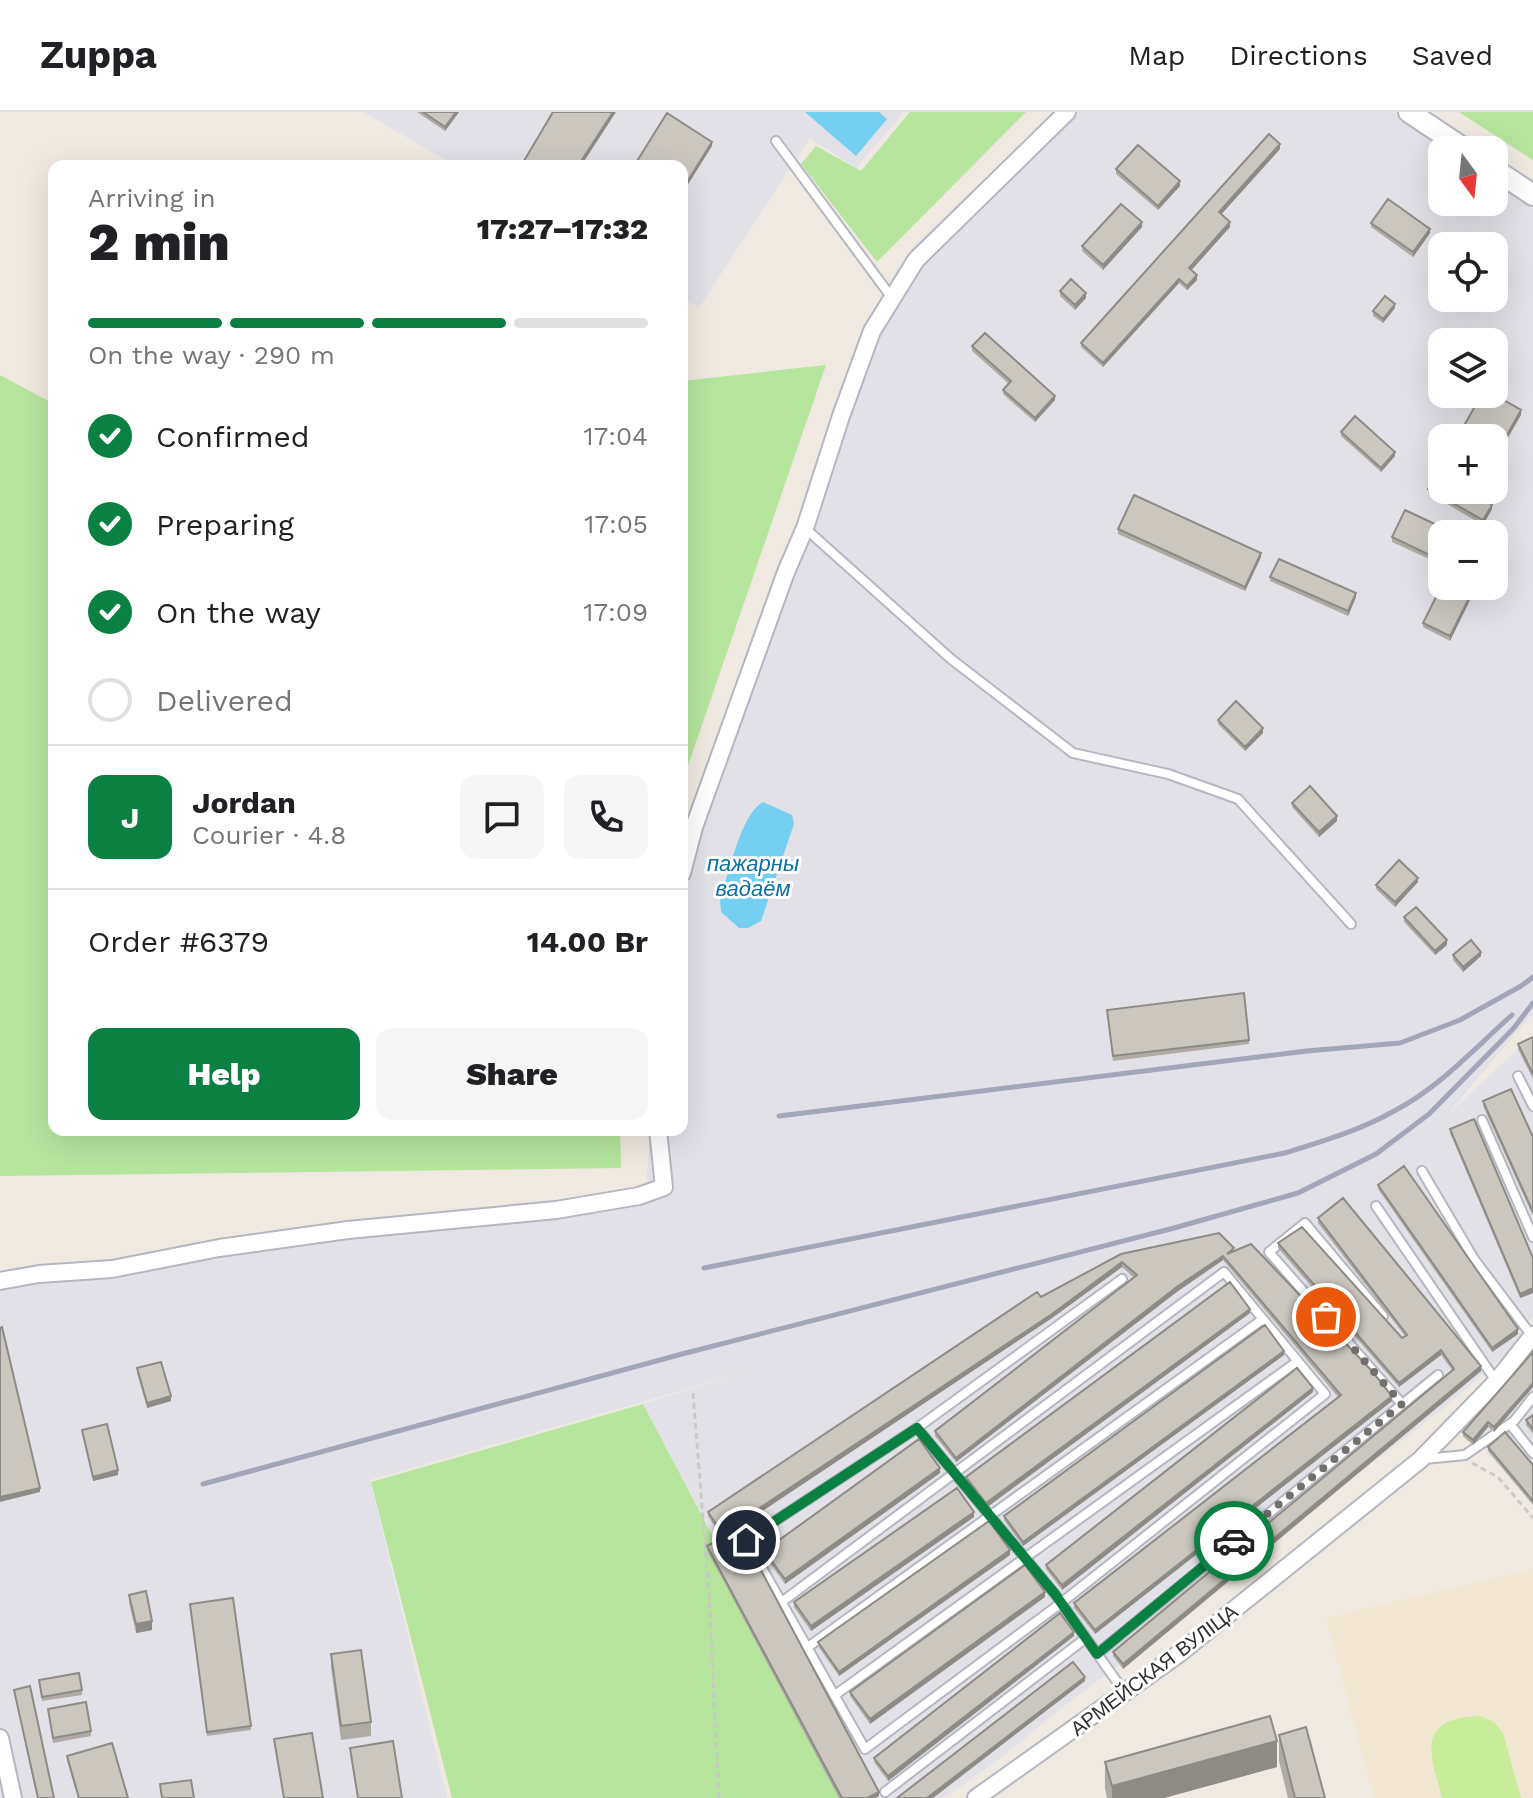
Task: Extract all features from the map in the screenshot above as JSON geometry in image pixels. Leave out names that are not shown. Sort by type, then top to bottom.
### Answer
[{"type":"street","points":[[688,850],[786,572],[805,528],[872,331],[916,260],[1067,112]]},
{"type":"street","points":[[1409,112],[1445,136]]},
{"type":"street","points":[[1508,178],[1533,195]]},
{"type":"street","points":[[0,1281],[39,1274],[112,1269],[219,1248],[348,1230],[556,1210],[639,1196],[664,1187],[659,1136]]},
{"type":"street","name":"АРМЕЙСКАЯ ВУЛІЦА","points":[[976,1798],[1180,1653],[1420,1460],[1496,1382],[1533,1335]]},
{"type":"street","points":[[0,1738],[13,1798]]},
{"type":"lane","points":[[776,141],[892,299]]},
{"type":"lane","points":[[805,528],[951,659],[1073,753],[1168,774],[1238,799],[1351,924]]},
{"type":"lane","points":[[1518,1076],[1533,1106]]},
{"type":"lane","points":[[1482,1120],[1533,1237]]},
{"type":"lane","points":[[1422,1171],[1474,1259],[1533,1335]]},
{"type":"lane","points":[[1376,1206],[1496,1382]]},
{"type":"lane","points":[[1383,1316],[1305,1223],[1269,1252],[1402,1404]]},
{"type":"lane","points":[[783,1601],[1224,1272],[1325,1394],[1061,1603],[865,1749],[746,1540],[917,1428],[1122,1279]]},
{"type":"lane","points":[[808,1647],[1263,1319]]},
{"type":"lane","points":[[835,1695],[1298,1361]]},
{"type":"lane","points":[[1097,1654],[1438,1375]]},
{"type":"lane","points":[[1420,1460],[1465,1455],[1510,1424],[1533,1397]]},
{"type":"lane","points":[[1510,1424],[1533,1453]]},
{"type":"lane","points":[[917,1428],[1061,1603],[1125,1693]]},
{"type":"lane","points":[[885,1792],[1086,1638]]},
{"type":"path","points":[[693,1393],[709,1595],[719,1798]]},
{"type":"path","points":[[1469,1462],[1498,1477],[1533,1518]]},
{"type":"shaded area","points":[[363,112],[903,114],[856,168],[810,138],[699,308],[688,302],[688,160],[446,160]]},
{"type":"shaded area","points":[[1055,112],[1393,112],[1429,136],[1428,216],[1508,216],[1508,190],[1533,207],[1533,1013],[1446,1116],[1533,1035],[1533,1317],[1505,1355],[1450,1403],[1262,1548],[1180,1620],[1068,1703],[992,1765],[943,1798],[854,1798],[643,1404],[750,1371],[370,1480],[447,1798],[0,1798],[0,1279],[566,1204],[646,1187],[650,1136],[688,1136],[688,865],[697,828],[842,392],[879,300],[912,248]]},
{"type":"shaded area","points":[[1533,1352],[1533,1503],[1466,1430]]},
{"type":"shaded area","points":[[1533,1569],[1533,1798],[1374,1798],[1326,1618]]},
{"type":"green space","points":[[910,112],[1026,112],[877,262],[801,164],[816,146],[861,171]]},
{"type":"green space","points":[[1459,112],[1533,112],[1533,160],[1508,144],[1508,136],[1496,136]]},
{"type":"green space","points":[[826,365],[688,766],[688,380]]},
{"type":"green space","points":[[0,375],[48,401],[48,1136],[620,1136],[621,1168],[0,1176]]},
{"type":"green space","points":[[643,1404],[851,1798],[452,1798],[371,1482]]},
{"type":"green space","points":[[1480,1716],[1494,1722],[1503,1733],[1521,1798],[1442,1798],[1432,1753],[1436,1731],[1445,1723],[1459,1718]]},
{"type":"water","points":[[805,112],[879,112],[887,119],[856,156]]},
{"type":"water","name":"пажарны вадаём","points":[[763,802],[792,815],[794,824],[761,921],[748,928],[739,928],[721,912],[720,900],[742,832],[755,808]]},
{"type":"building","points":[[423,112],[456,112],[445,127]]},
{"type":"building","points":[[553,112],[613,112],[582,160],[525,160]]},
{"type":"building","points":[[667,113],[712,142],[688,180],[688,160],[638,160]]},
{"type":"building","points":[[1269,134],[1280,144],[1219,212],[1230,222],[1189,268],[1197,275],[1187,286],[1179,279],[1103,363],[1081,343]]},
{"type":"building","points":[[1138,145],[1180,181],[1158,206],[1116,169]]},
{"type":"building","points":[[1388,199],[1430,229],[1413,252],[1371,223]]},
{"type":"building","points":[[1121,204],[1142,222],[1103,265],[1082,246]]},
{"type":"building","points":[[1071,279],[1086,293],[1075,305],[1060,291]]},
{"type":"building","points":[[1385,296],[1395,304],[1383,319],[1373,311]]},
{"type":"building","points":[[985,333],[1055,396],[1035,418],[1003,390],[1011,381],[972,346]]},
{"type":"building","points":[[1508,403],[1521,410],[1508,433],[1508,424],[1465,424],[1474,408],[1508,408]]},
{"type":"building","points":[[1355,416],[1395,452],[1381,468],[1341,432]]},
{"type":"building","points":[[1134,495],[1261,553],[1245,587],[1118,529]]},
{"type":"building","points":[[1455,504],[1490,504],[1483,520]]},
{"type":"building","points":[[1405,510],[1428,521],[1428,554],[1392,537]]},
{"type":"building","points":[[1279,559],[1356,593],[1348,611],[1270,577]]},
{"type":"building","points":[[1434,600],[1468,600],[1450,636],[1423,623]]},
{"type":"building","points":[[1236,701],[1263,728],[1245,747],[1218,720]]},
{"type":"building","points":[[1310,786],[1337,816],[1319,832],[1292,803]]},
{"type":"building","points":[[1399,860],[1418,878],[1395,902],[1376,885]]},
{"type":"building","points":[[1416,907],[1447,940],[1435,951],[1404,917]]},
{"type":"building","points":[[1471,940],[1481,952],[1463,967],[1453,955]]},
{"type":"building","points":[[1244,993],[1249,1040],[1113,1056],[1107,1010]]},
{"type":"building","points":[[1533,1037],[1533,1074],[1518,1044]]},
{"type":"building","points":[[1511,1089],[1533,1137],[1533,1212],[1483,1101]]},
{"type":"building","points":[[1474,1119],[1533,1258],[1533,1288],[1520,1294],[1450,1129]]},
{"type":"building","points":[[1404,1166],[1518,1329],[1492,1348],[1378,1185]]},
{"type":"building","points":[[1343,1198],[1481,1366],[1123,1664],[1113,1652],[1454,1369],[1441,1350],[1399,1383],[1278,1243],[1302,1227],[1402,1338],[1407,1335],[1318,1218]]},
{"type":"building","points":[[1219,1233],[1234,1248],[1227,1254],[1251,1244],[1392,1396],[1095,1630],[1074,1603],[1341,1395],[1223,1256],[1178,1286],[956,1458],[935,1431],[1137,1275],[1122,1262],[1052,1314],[722,1533],[708,1512],[1037,1292],[1041,1297],[1121,1254]]},
{"type":"building","points":[[1230,1282],[1250,1309],[986,1503],[966,1477]]},
{"type":"building","points":[[1265,1325],[1284,1351],[1023,1542],[1004,1516]]},
{"type":"building","points":[[0,1328],[40,1488],[0,1497]]},
{"type":"building","points":[[1533,1352],[1533,1383],[1494,1427],[1488,1422],[1473,1440],[1463,1432]]},
{"type":"building","points":[[161,1362],[171,1396],[147,1403],[137,1368]]},
{"type":"building","points":[[1297,1368],[1313,1388],[1062,1585],[1046,1565]]},
{"type":"building","points":[[1533,1415],[1533,1429],[1526,1420]]},
{"type":"building","points":[[107,1424],[118,1470],[93,1477],[82,1430]]},
{"type":"building","points":[[1505,1432],[1533,1465],[1533,1501],[1488,1447]]},
{"type":"building","points":[[919,1439],[940,1468],[785,1579],[764,1551]]},
{"type":"building","points":[[957,1488],[974,1512],[811,1626],[794,1602]]},
{"type":"building","points":[[989,1521],[1010,1550],[839,1672],[818,1642]]},
{"type":"building","points":[[739,1529],[879,1792],[867,1798],[842,1798],[707,1546]]},
{"type":"building","points":[[1025,1565],[1045,1592],[870,1719],[850,1692]]},
{"type":"building","points":[[146,1591],[152,1621],[136,1624],[129,1595]]},
{"type":"building","points":[[233,1598],[251,1726],[207,1732],[190,1604]]},
{"type":"building","points":[[1060,1613],[1074,1632],[888,1776],[874,1758]]},
{"type":"building","points":[[361,1650],[371,1722],[341,1726],[331,1654]]},
{"type":"building","points":[[1073,1662],[1085,1677],[927,1798],[897,1798]]},
{"type":"building","points":[[79,1673],[82,1690],[42,1697],[39,1680]]},
{"type":"building","points":[[30,1686],[54,1798],[38,1798],[14,1690]]},
{"type":"building","points":[[86,1702],[91,1731],[53,1738],[48,1709]]},
{"type":"building","points":[[1270,1716],[1277,1741],[1112,1786],[1105,1762]]},
{"type":"building","points":[[1306,1727],[1325,1798],[1295,1798],[1279,1735]]},
{"type":"building","points":[[312,1733],[323,1798],[284,1798],[274,1739]]},
{"type":"building","points":[[393,1741],[402,1798],[358,1798],[350,1748]]},
{"type":"building","points":[[112,1743],[128,1798],[79,1798],[67,1756]]},
{"type":"building","points":[[191,1780],[194,1798],[162,1798],[160,1784]]},
{"type":"railway","points":[[779,1116],[1307,1051],[1400,1043],[1460,1020],[1533,977]]},
{"type":"railway","points":[[203,1484],[682,1354],[1174,1228],[1298,1193],[1376,1154],[1429,1114],[1513,1029],[1533,1003]]},
{"type":"railway","points":[[704,1268],[1300,1149],[1383,1117],[1428,1090],[1512,1015]]},
{"type":"way so far","points":[[1234,1541],[1402,1404],[1326,1317]]},
{"type":"route","points":[[746,1540],[917,1428],[1055,1594],[1097,1654],[1234,1541]]}]
